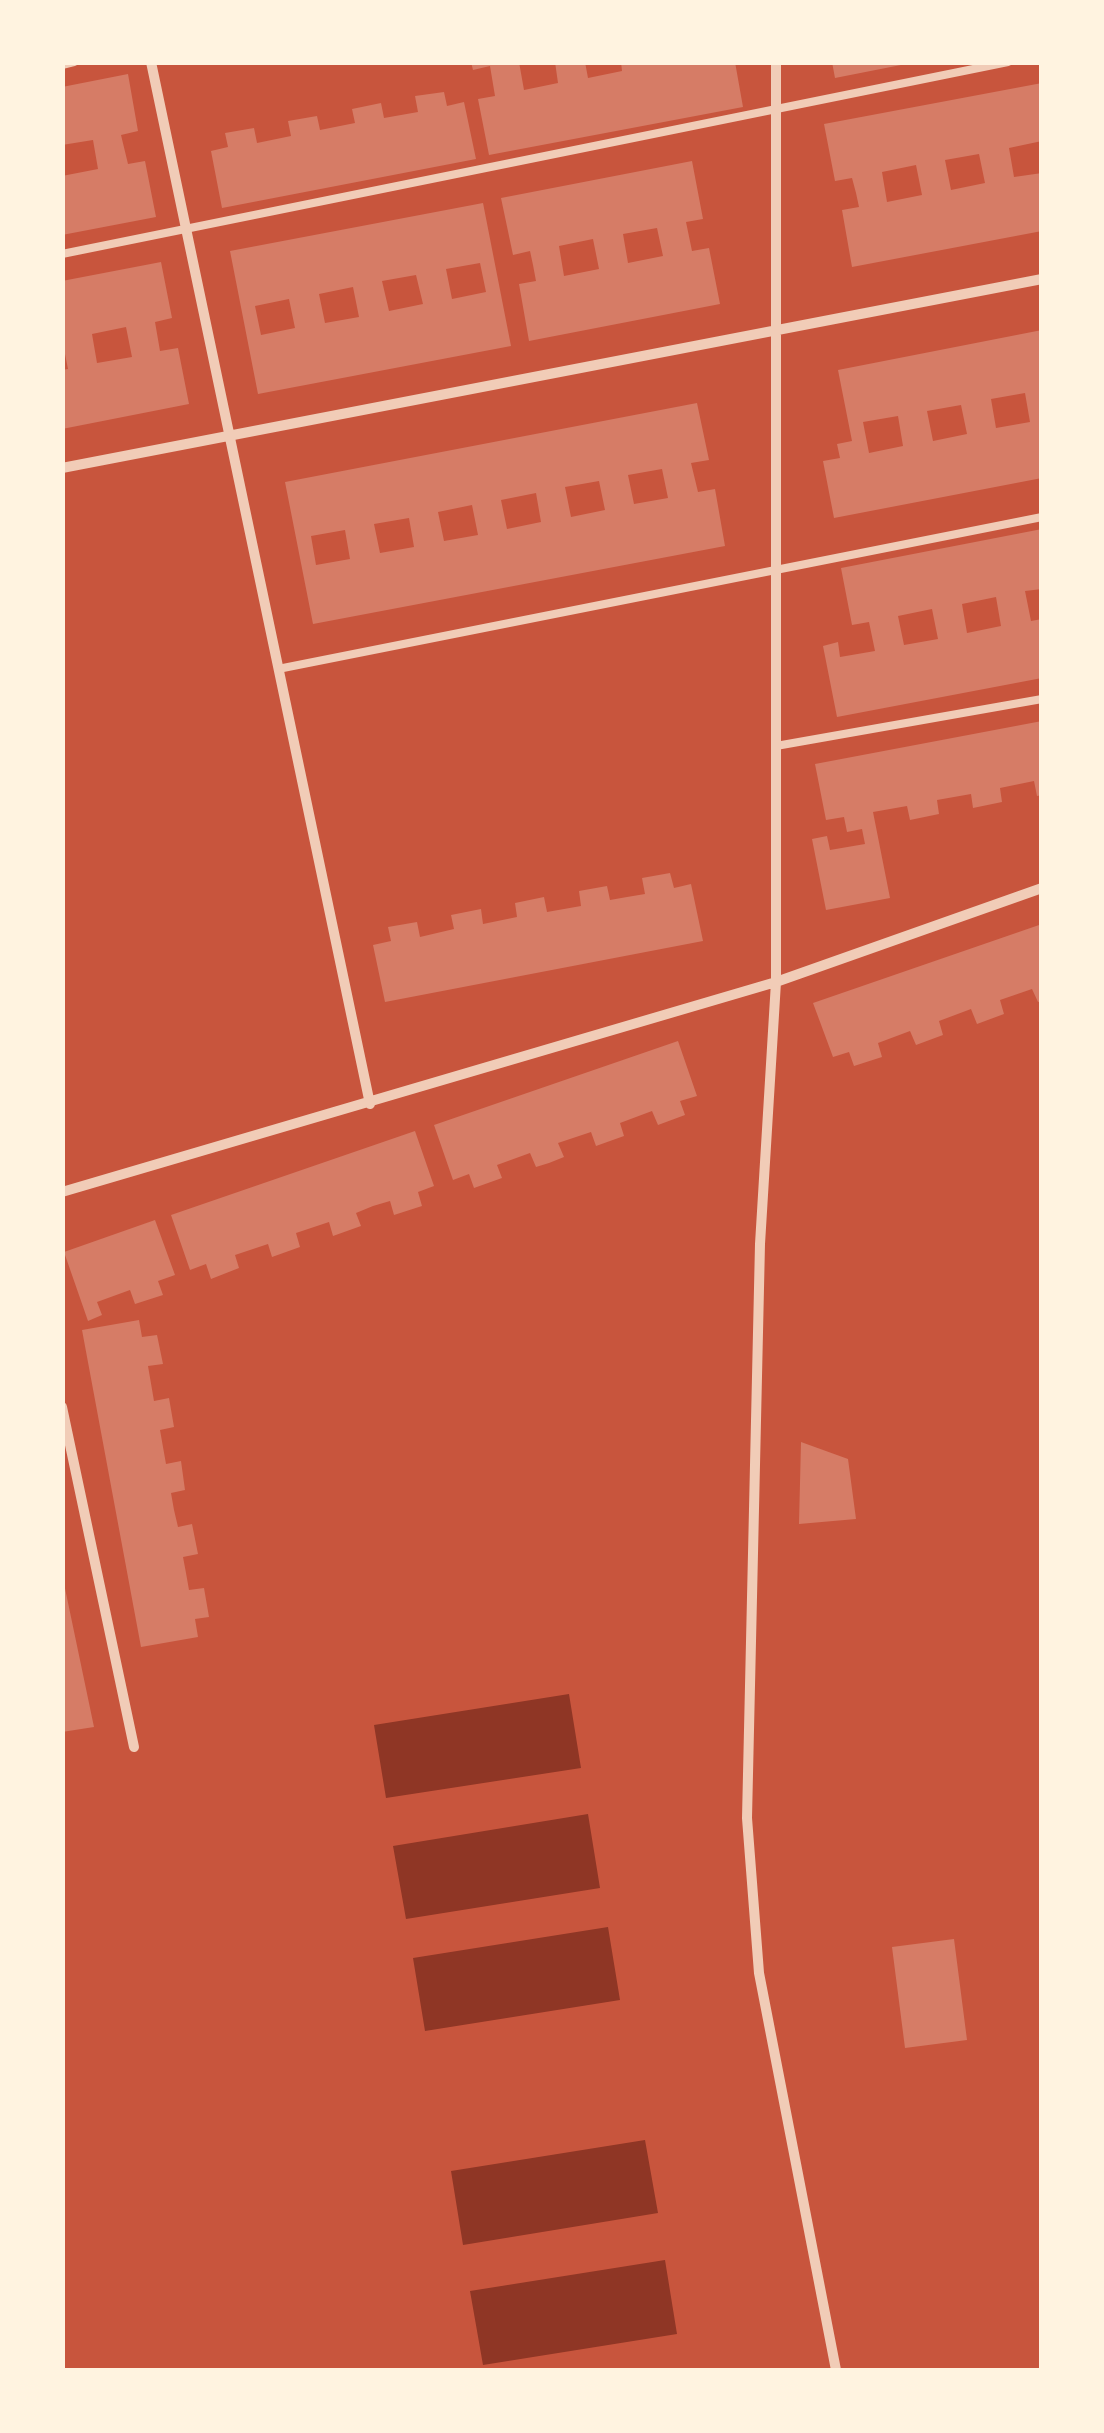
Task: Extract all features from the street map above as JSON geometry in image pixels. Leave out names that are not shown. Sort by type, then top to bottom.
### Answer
[{"type":"street","points":[[151,62],[370,1104]]},
{"type":"street","points":[[776,62],[776,982],[760,1244],[747,1818],[759,1974],[836,2370]]},
{"type":"street","points":[[62,468],[1042,279]]},
{"type":"street","points":[[62,1192],[776,982],[1042,888]]},
{"type":"street","points":[[62,1407],[134,1748]]},
{"type":"lane","points":[[62,65],[74,62]]},
{"type":"lane","points":[[62,254],[1008,62]]},
{"type":"lane","points":[[278,669],[1042,518]]},
{"type":"lane","points":[[776,746],[1042,699]]},
{"type":"shaded area","points":[[569,1694],[581,1768],[386,1798],[374,1725]]},
{"type":"shaded area","points":[[588,1814],[600,1888],[406,1919],[393,1846]]},
{"type":"shaded area","points":[[608,1927],[620,2000],[425,2031],[413,1958]]},
{"type":"shaded area","points":[[645,2140],[658,2213],[463,2245],[451,2171]]},
{"type":"shaded area","points":[[665,2260],[677,2334],[483,2365],[470,2291]]},
{"type":"building","points":[[471,62],[519,62],[524,90],[558,83],[555,62],[585,62],[588,78],[622,71],[621,62],[735,62],[743,107],[489,155],[478,99],[495,96],[490,66],[473,70]]},
{"type":"building","points":[[832,62],[906,62],[906,64],[835,78]]},
{"type":"building","points":[[128,74],[138,131],[121,135],[128,164],[145,161],[156,217],[62,235],[62,176],[98,169],[93,140],[62,145],[62,87]]},
{"type":"building","points":[[1042,83],[1042,141],[1009,148],[1014,177],[1042,173],[1042,231],[852,267],[842,210],[859,207],[852,178],[835,181],[824,124]],"holes":[[[979,154],[985,183],[951,190],[945,160]],[[916,165],[922,195],[887,202],[882,172]]]},
{"type":"building","points":[[444,92],[447,106],[464,102],[476,159],[222,208],[211,151],[228,147],[225,133],[254,128],[257,143],[291,136],[288,121],[317,116],[320,130],[355,123],[352,109],[381,103],[384,118],[418,112],[415,96]]},
{"type":"building","points":[[692,161],[703,219],[686,222],[692,251],[709,248],[720,304],[529,341],[519,284],[536,281],[533,265],[530,251],[513,255],[501,198]],"holes":[[[657,228],[663,256],[628,263],[623,234]],[[593,239],[599,269],[564,276],[559,246]]]},
{"type":"building","points":[[483,203],[511,346],[258,394],[230,251]],"holes":[[[480,263],[486,292],[452,299],[446,269]],[[416,275],[423,304],[389,311],[382,281]],[[353,287],[359,317],[325,323],[319,294]],[[289,299],[295,328],[261,335],[255,306]]]},
{"type":"building","points":[[161,262],[172,318],[155,322],[160,351],[178,348],[189,404],[62,429],[62,370],[68,369],[62,339],[62,281]],"holes":[[[126,327],[132,357],[97,363],[92,334]]]},
{"type":"building","points":[[1042,330],[1042,478],[834,518],[823,461],[840,458],[837,444],[852,441],[838,370]],"holes":[[[1025,393],[1030,422],[996,428],[991,399]],[[961,405],[967,434],[933,441],[927,411]],[[898,416],[903,446],[869,453],[863,422]]]},
{"type":"building","points":[[697,403],[709,460],[691,463],[698,492],[715,489],[725,546],[313,624],[285,482]],"holes":[[[662,469],[668,498],[634,504],[628,475]],[[599,481],[605,510],[571,517],[565,487]],[[536,493],[541,522],[507,529],[501,500]],[[472,505],[478,535],[444,541],[438,512]],[[409,518],[414,547],[380,553],[374,524]],[[345,530],[350,559],[316,565],[311,536]]]},
{"type":"building","points":[[1042,529],[1042,589],[1025,591],[1031,621],[1042,619],[1042,678],[837,717],[823,646],[838,642],[840,657],[875,651],[869,622],[852,625],[841,568]],"holes":[[[996,597],[1001,626],[967,633],[962,604]],[[932,609],[938,639],[904,645],[898,616]]]},
{"type":"building","points":[[1042,721],[1042,795],[1037,796],[1034,781],[1000,788],[1002,802],[973,808],[971,794],[937,800],[939,814],[910,820],[907,806],[873,812],[890,898],[826,910],[812,839],[827,836],[830,850],[865,844],[862,829],[847,832],[844,817],[826,820],[815,764]]},
{"type":"building","points":[[670,873],[674,888],[691,884],[703,941],[385,1002],[373,945],[391,941],[388,927],[417,922],[420,937],[454,929],[451,915],[481,909],[483,924],[517,917],[515,903],[544,897],[547,912],[581,906],[579,891],[607,886],[610,900],[645,894],[642,878]]},
{"type":"building","points":[[1042,924],[1042,1001],[1038,1002],[1032,989],[1000,1000],[1004,1014],[977,1024],[971,1009],[939,1021],[943,1035],[916,1045],[910,1031],[878,1043],[882,1057],[854,1066],[849,1052],[833,1057],[813,1003]]},
{"type":"building","points":[[678,1041],[697,1096],[680,1101],[685,1115],[658,1125],[652,1111],[620,1123],[624,1136],[596,1146],[591,1132],[558,1143],[564,1157],[536,1167],[530,1153],[497,1165],[502,1178],[474,1188],[469,1174],[453,1180],[434,1125]]},
{"type":"building","points":[[415,1131],[434,1186],[418,1192],[422,1206],[394,1215],[390,1201],[373,1206],[356,1213],[361,1226],[333,1236],[329,1222],[296,1233],[300,1247],[272,1257],[268,1244],[235,1255],[239,1268],[211,1279],[206,1264],[190,1270],[171,1215]]},
{"type":"building","points":[[155,1220],[175,1275],[158,1281],[163,1295],[135,1304],[130,1290],[97,1302],[102,1315],[88,1321],[64,1252]]},
{"type":"building","points":[[139,1320],[142,1337],[157,1335],[163,1364],[148,1366],[154,1401],[169,1398],[174,1427],[160,1430],[166,1464],[181,1461],[185,1490],[171,1493],[174,1510],[178,1527],[192,1524],[198,1554],[183,1557],[189,1590],[204,1588],[209,1617],[195,1619],[198,1637],[141,1647],[82,1330]]},
{"type":"building","points":[[801,1442],[848,1459],[856,1519],[799,1524]]},
{"type":"building","points":[[62,1574],[94,1727],[62,1732]]},
{"type":"building","points":[[954,1939],[967,2040],[905,2048],[892,1947]]}]
